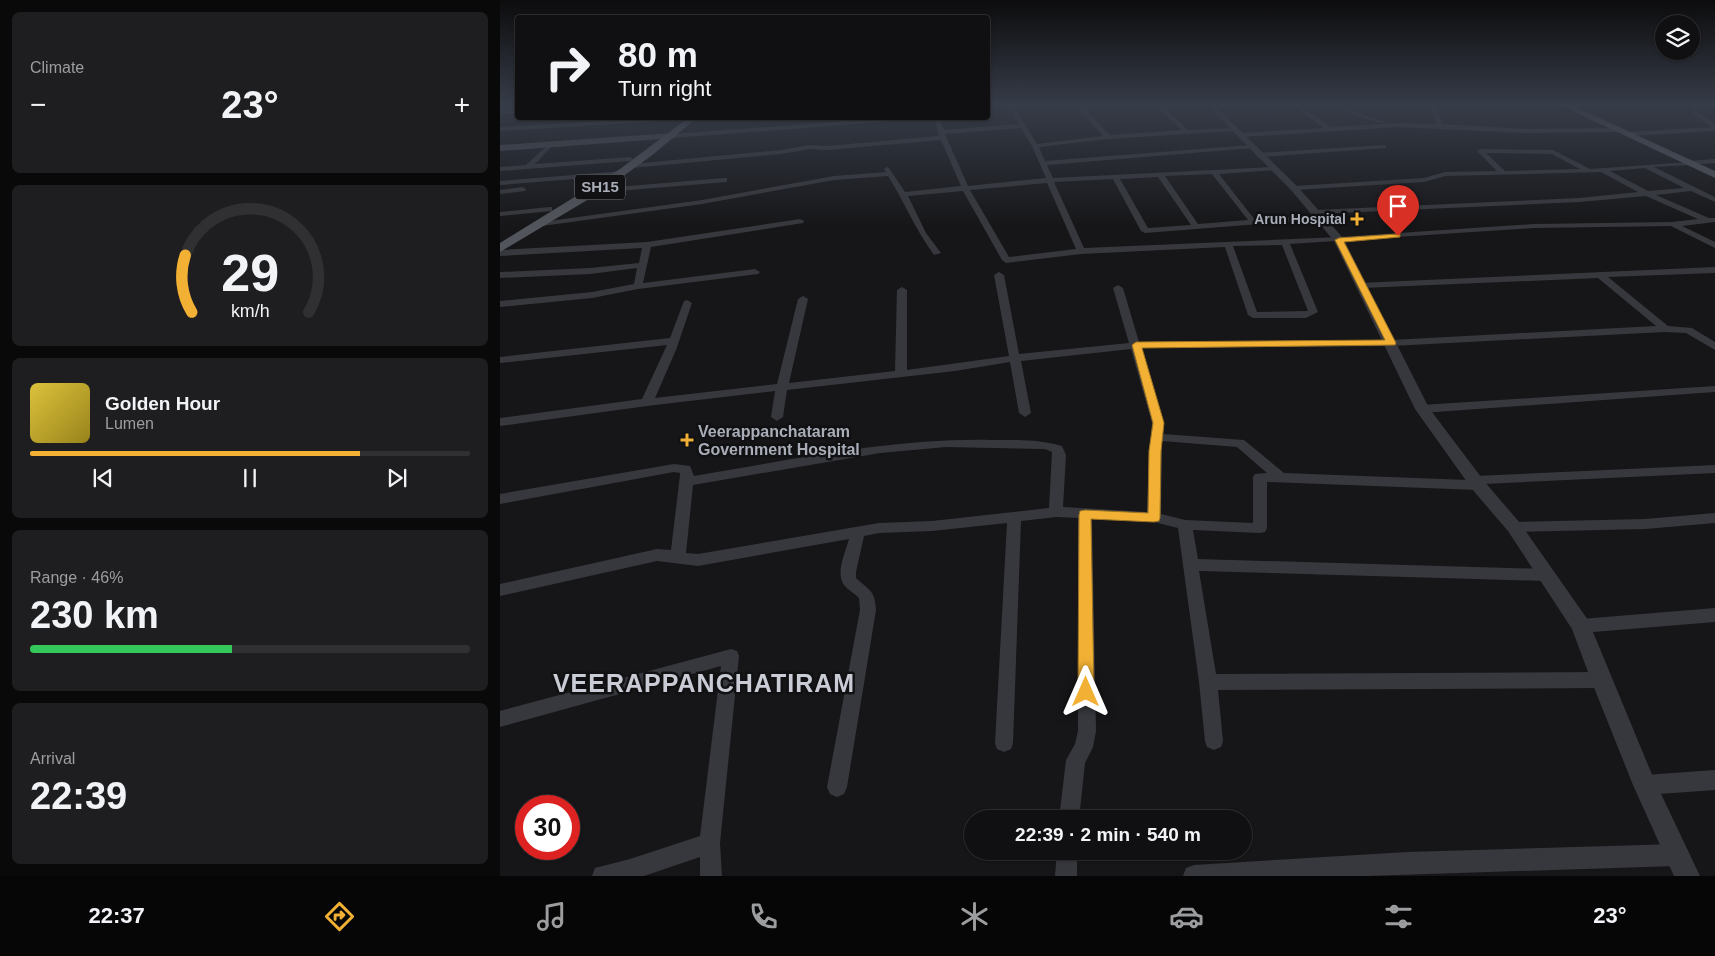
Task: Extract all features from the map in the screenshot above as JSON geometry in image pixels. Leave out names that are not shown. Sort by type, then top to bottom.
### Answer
[{"type":"main road","points":[[500,148],[540,145]]},
{"type":"main road","name":"SH15","points":[[500,238],[548,209],[622,173],[650,145]]},
{"type":"main road","name":"SH15","points":[[500,248],[542,224],[594,187],[608,174],[658,145]]},
{"type":"main road","points":[[1651,145],[1715,175]]},
{"type":"street","points":[[529,166],[550,145]]},
{"type":"street","points":[[500,169],[781,152],[810,147],[827,148],[855,145]]},
{"type":"street","points":[[946,145],[966,188],[1006,260],[1081,252],[1339,240],[1534,226],[1672,224],[1715,220]]},
{"type":"street","points":[[1044,145],[1035,146],[1081,252]]},
{"type":"street","points":[[1044,163],[1218,145]]},
{"type":"street","points":[[1249,145],[1319,214],[1339,240],[1422,409],[1476,482],[1514,527],[1581,626],[1601,680],[1645,785],[1687,876]]},
{"type":"street","points":[[1325,145],[1384,147]]},
{"type":"street","points":[[1502,172],[1480,151],[1553,152],[1590,171]]},
{"type":"street","points":[[1294,188],[1424,180],[1445,174],[1590,171],[1715,161]]},
{"type":"street","points":[[1646,166],[1715,200]]},
{"type":"street","points":[[902,194],[1051,180],[1273,169]]},
{"type":"street","points":[[1602,170],[1648,194],[1706,220]]},
{"type":"street","points":[[542,224],[702,202],[834,178],[889,171],[922,234],[937,253]]},
{"type":"street","points":[[1213,171],[1253,222]]},
{"type":"street","points":[[500,183],[622,173]]},
{"type":"street","points":[[1160,174],[1196,227]]},
{"type":"street","points":[[1115,176],[1145,231],[1253,222],[1319,214],[1579,200],[1692,189]]},
{"type":"street","points":[[500,192],[724,180]]},
{"type":"street","points":[[500,214],[548,209]]},
{"type":"street","points":[[500,253],[647,245],[800,221]]},
{"type":"street","points":[[1672,224],[1715,245]]},
{"type":"street","points":[[1228,244],[1253,315],[1306,315],[1313,312],[1285,242]]},
{"type":"street","points":[[638,286],[647,245]]},
{"type":"street","points":[[500,276],[590,271],[643,265]]},
{"type":"street","points":[[1362,285],[1715,270]]},
{"type":"street","points":[[500,304],[592,295],[638,286],[755,272]]},
{"type":"street","points":[[999,275],[1025,413]]},
{"type":"street","points":[[1600,275],[1665,329]]},
{"type":"street","points":[[1118,288],[1158,423],[1154,518]]},
{"type":"street","points":[[901,374],[902,290]]},
{"type":"street","points":[[777,417],[803,299]]},
{"type":"street","points":[[647,402],[671,350],[687,304]]},
{"type":"street","points":[[500,422],[647,402],[901,374],[1015,358],[1136,345],[1391,343],[1665,329],[1688,330],[1715,347]]},
{"type":"street","points":[[500,360],[673,341]]},
{"type":"street","points":[[1422,409],[1715,389]]},
{"type":"street","points":[[1157,437],[1240,443],[1281,478]]},
{"type":"street","points":[[686,482],[880,449],[946,443],[1046,445],[1058,448],[1060,455],[1056,512]]},
{"type":"street","points":[[500,499],[680,468],[687,471],[678,556]]},
{"type":"street","points":[[500,590],[657,555],[668,554],[678,556],[684,560],[698,560],[879,528],[932,526],[1056,512],[1154,518],[1185,525],[1260,528],[1260,477],[1476,482],[1715,469]]},
{"type":"street","points":[[1070,810],[1076,760],[1084,747],[1087,731],[1085,515]]},
{"type":"street","points":[[1004,743],[1014,517]]},
{"type":"street","points":[[1514,527],[1646,524],[1715,518]]},
{"type":"street","points":[[1185,525],[1208,682],[1214,741]]},
{"type":"street","points":[[837,787],[868,610],[868,598],[864,592],[849,580],[848,572],[858,532]]},
{"type":"street","points":[[1191,565],[1546,575]]},
{"type":"street","points":[[1581,626],[1715,615]]},
{"type":"street","points":[[500,719],[731,656],[710,843],[711,876]]},
{"type":"street","points":[[1208,682],[1601,680]]},
{"type":"street","points":[[1645,785],[1715,780]]},
{"type":"street","points":[[603,876],[629,873],[710,843]]},
{"type":"street","points":[[1194,876],[1407,863],[1676,855]]},
{"type":"street","points":[[1066,876],[1067,860]]},
{"type":"place","name":"Arun Hospital","points":[[1357,219]]},
{"type":"place","name":"Veerappanchataram Government Hospital","points":[[687,440]]},
{"type":"district","name":"VEERAPPANCHATIRAM","points":[[704,683]]},
{"type":"route","points":[[1086,692],[1085,515],[1154,518],[1155,451],[1158,423],[1136,345],[1391,343],[1339,240],[1398,236]]}]
